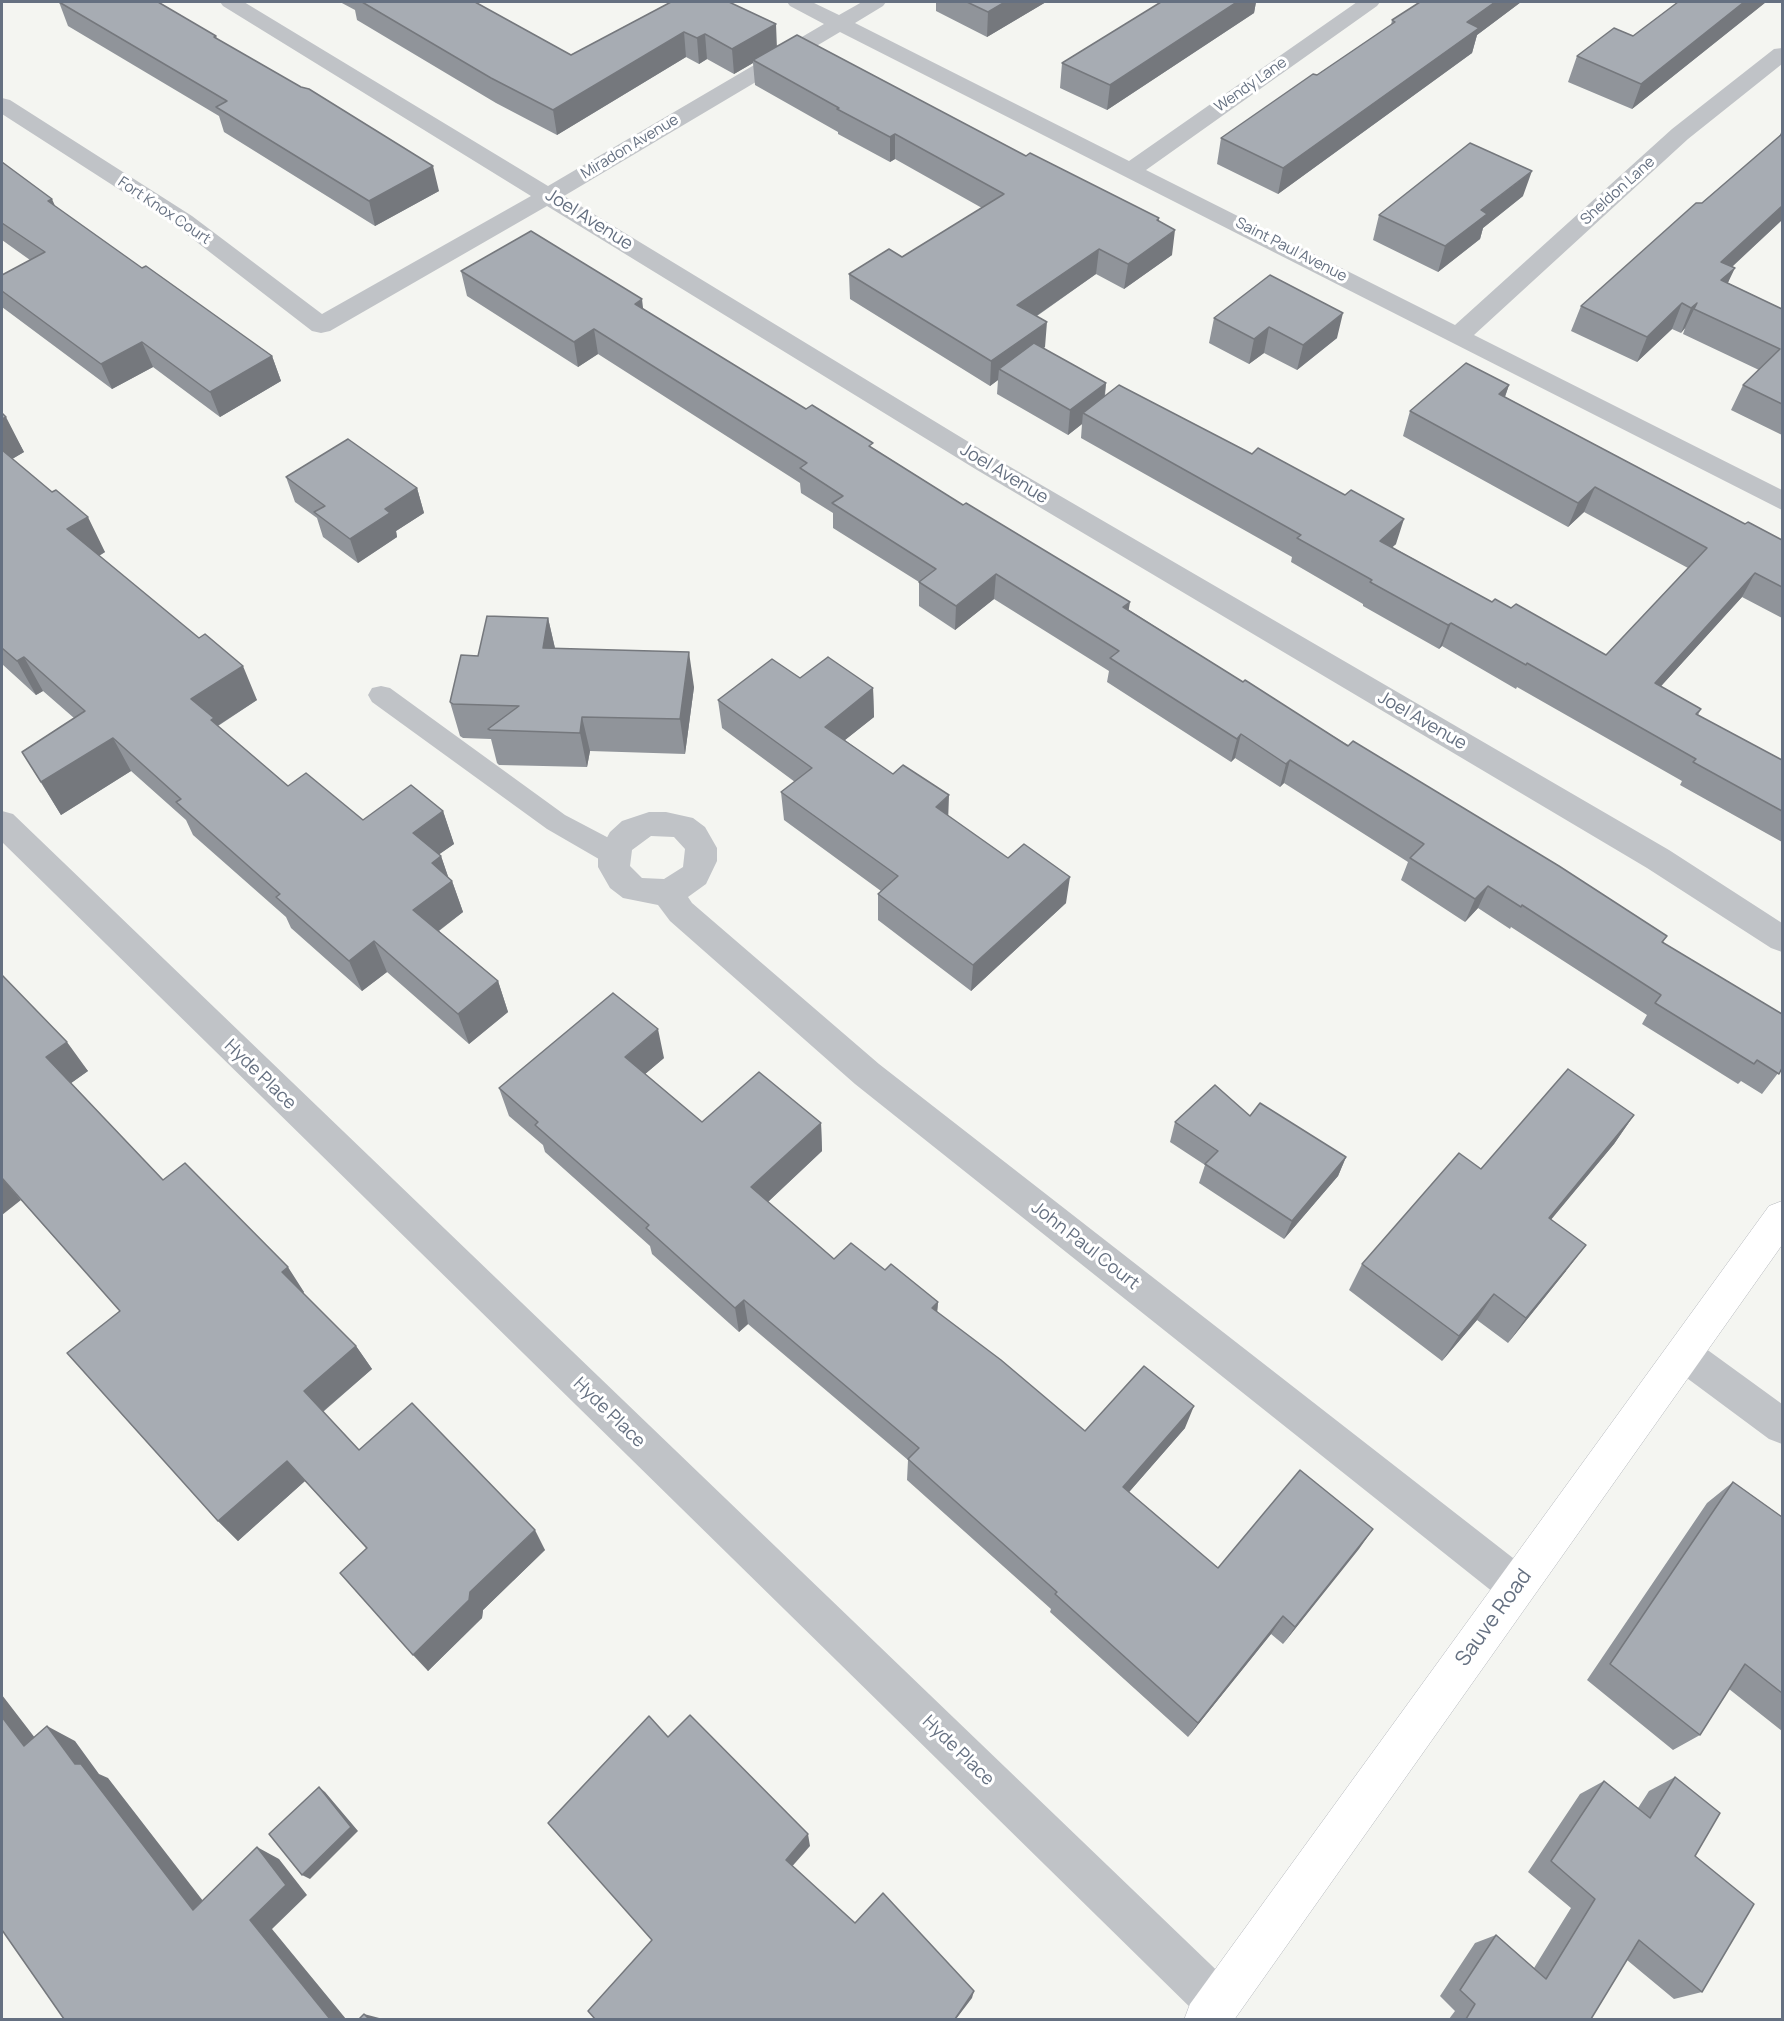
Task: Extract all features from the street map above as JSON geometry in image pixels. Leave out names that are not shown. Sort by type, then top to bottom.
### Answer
[{"type":"street","name":"Joel Avenue","points":[[230,2],[986,464],[1658,859],[1782,939]]},
{"type":"street","name":"Saint Paul Avenue","points":[[797,2],[1132,169],[1782,501]]},
{"type":"street","name":"Miradon Avenue","points":[[321,325],[549,195],[876,2]]},
{"type":"street","name":"Wendy Lane","points":[[1132,169],[1370,2]]},
{"type":"street","name":"Sheldon Lane","points":[[1459,335],[1680,134],[1782,54]]},
{"type":"street","name":"Fort Knox Court","points":[[2,105],[184,221],[321,325]]},
{"type":"street","name":"Hyde Place","points":[[2,823],[1212,2011]]},
{"type":"street","points":[[649,824],[682,827],[694,837],[701,848],[702,861],[695,874],[683,885],[667,892],[650,892],[634,888],[621,879],[614,867],[614,854],[621,841],[633,830],[649,824]]},
{"type":"street","name":"John Paul Court","points":[[667,892],[681,912],[867,1074],[1517,1586]]},
{"type":"street","name":"Sauve Road","points":[[1212,2011],[1782,1217]]},
{"type":"street","points":[[1685,1355],[1782,1426]]},
{"type":"lane","points":[[381,695],[556,822],[588,842],[614,854]]},
{"type":"building","points":[[59,2],[158,2],[216,36],[214,37],[301,87],[309,89],[433,166],[369,201],[216,107],[227,101]]},
{"type":"building","points":[[362,2],[475,2],[571,55],[671,2],[729,2],[776,24],[732,49],[705,34],[697,38],[684,32],[553,110],[491,78]]},
{"type":"building","points":[[967,2],[1005,2],[988,12]]},
{"type":"building","points":[[1161,2],[1237,2],[1110,85],[1062,63]]},
{"type":"building","points":[[1420,2],[1495,2],[1467,22],[1479,28],[1283,168],[1221,138],[1313,74],[1317,75],[1395,22],[1392,20]]},
{"type":"building","points":[[1678,2],[1744,2],[1641,84],[1577,56],[1614,28],[1633,36]]},
{"type":"building","points":[[797,35],[1026,156],[1030,153],[1159,218],[1157,220],[1175,230],[1128,264],[1099,249],[1017,305],[1047,322],[991,361],[849,274],[889,249],[902,257],[1004,194],[895,134],[890,137],[837,109],[839,108],[753,60]]},
{"type":"building","points":[[1782,134],[1782,206],[1721,262],[1735,268],[1721,280],[1782,309],[1782,404],[1743,385],[1780,349],[1694,309],[1697,303],[1691,308],[1682,303],[1647,337],[1581,306],[1696,203],[1702,203]]},
{"type":"building","points":[[1470,143],[1532,171],[1481,210],[1487,214],[1445,246],[1379,215]]},
{"type":"building","points":[[2,162],[52,199],[48,201],[142,268],[146,266],[272,356],[210,392],[142,342],[101,364],[2,291],[2,275],[45,252],[2,223]]},
{"type":"building","points":[[531,231],[642,299],[635,304],[806,409],[812,405],[873,443],[869,446],[963,505],[966,503],[1130,602],[1123,607],[1243,682],[1245,680],[1348,746],[1353,741],[1559,866],[1667,936],[1662,942],[1782,1014],[1782,1068],[1779,1074],[1757,1060],[1754,1064],[1655,1003],[1661,995],[1522,905],[1521,907],[1488,886],[1475,899],[1410,858],[1424,844],[1290,760],[1286,764],[1241,734],[1237,739],[1110,658],[1119,651],[996,574],[956,606],[919,582],[936,569],[832,503],[843,496],[800,468],[807,463],[594,329],[574,342],[461,271]]},
{"type":"building","points":[[1270,275],[1343,313],[1303,345],[1269,327],[1254,339],[1214,318]]},
{"type":"building","points":[[1034,343],[1106,383],[1070,410],[999,369]]},
{"type":"building","points":[[1466,363],[1509,385],[1499,394],[1745,524],[1748,522],[1782,540],[1782,587],[1755,573],[1655,683],[1701,709],[1696,714],[1782,760],[1782,811],[1693,762],[1696,759],[1527,663],[1526,665],[1451,623],[1448,625],[1370,582],[1372,580],[1297,538],[1301,535],[1083,413],[1119,385],[1252,454],[1258,448],[1345,495],[1351,490],[1404,519],[1380,541],[1492,602],[1495,599],[1511,608],[1516,604],[1606,655],[1707,548],[1595,487],[1578,503],[1410,411]]},
{"type":"building","points":[[348,439],[417,488],[385,509],[390,513],[350,539],[314,512],[325,506],[286,477]]},
{"type":"building","points":[[2,450],[52,492],[56,490],[88,517],[67,529],[199,638],[205,634],[243,666],[191,699],[214,718],[211,720],[288,786],[306,773],[363,820],[411,785],[443,811],[413,833],[441,856],[432,863],[452,881],[413,910],[498,981],[458,1014],[374,941],[349,961],[276,897],[280,894],[176,802],[181,799],[113,738],[41,782],[22,752],[85,711],[24,657],[17,661],[2,648]]},
{"type":"building","points":[[487,616],[548,618],[543,648],[689,652],[680,719],[582,717],[580,733],[488,729],[519,706],[453,704],[450,702],[461,655],[478,656]]},
{"type":"building","points":[[828,657],[873,688],[825,727],[893,774],[903,765],[949,795],[936,807],[1008,858],[1024,844],[1070,877],[973,965],[878,894],[898,876],[781,792],[812,768],[718,700],[772,659],[800,678]]},
{"type":"building","points":[[2,975],[67,1042],[46,1057],[163,1180],[185,1163],[288,1267],[282,1272],[356,1346],[304,1391],[359,1450],[412,1403],[535,1530],[470,1592],[469,1600],[413,1655],[340,1573],[367,1548],[287,1461],[218,1521],[67,1353],[120,1311],[2,1178]]},
{"type":"building","points":[[613,993],[658,1029],[625,1057],[702,1122],[759,1072],[821,1123],[751,1187],[834,1259],[851,1243],[885,1270],[891,1264],[938,1302],[932,1308],[1001,1360],[1085,1431],[1144,1366],[1194,1406],[1123,1487],[1218,1568],[1300,1470],[1373,1529],[1295,1627],[1283,1616],[1198,1723],[1055,1594],[1057,1592],[908,1459],[919,1448],[744,1300],[735,1308],[646,1228],[649,1225],[535,1125],[538,1122],[499,1088]]},
{"type":"building","points":[[1568,1069],[1634,1115],[1549,1218],[1586,1245],[1526,1318],[1494,1294],[1459,1336],[1362,1264],[1459,1153],[1481,1169]]},
{"type":"building","points":[[1215,1085],[1250,1116],[1260,1103],[1346,1157],[1292,1221],[1205,1164],[1218,1151],[1175,1122]]},
{"type":"building","points":[[1733,1482],[1782,1517],[1782,1693],[1745,1664],[1700,1735],[1610,1664]]},
{"type":"building","points":[[690,1715],[808,1834],[786,1860],[855,1923],[883,1893],[974,1991],[955,2019],[595,2019],[588,2011],[652,1940],[548,1823],[649,1716],[668,1737]]},
{"type":"building","points":[[2,1717],[24,1746],[47,1726],[75,1764],[81,1764],[193,1910],[257,1847],[286,1885],[250,1920],[330,2019],[64,2019],[2,1930]]},
{"type":"building","points":[[1675,1777],[1720,1813],[1695,1856],[1754,1904],[1702,1992],[1639,1940],[1591,2019],[1466,2019],[1475,2004],[1460,1990],[1496,1935],[1546,1979],[1595,1899],[1551,1861],[1604,1781],[1650,1818]]},
{"type":"building","points":[[319,1787],[351,1827],[302,1875],[269,1834]]},
{"type":"building","points":[[364,2014],[369,2019],[359,2019]]}]
